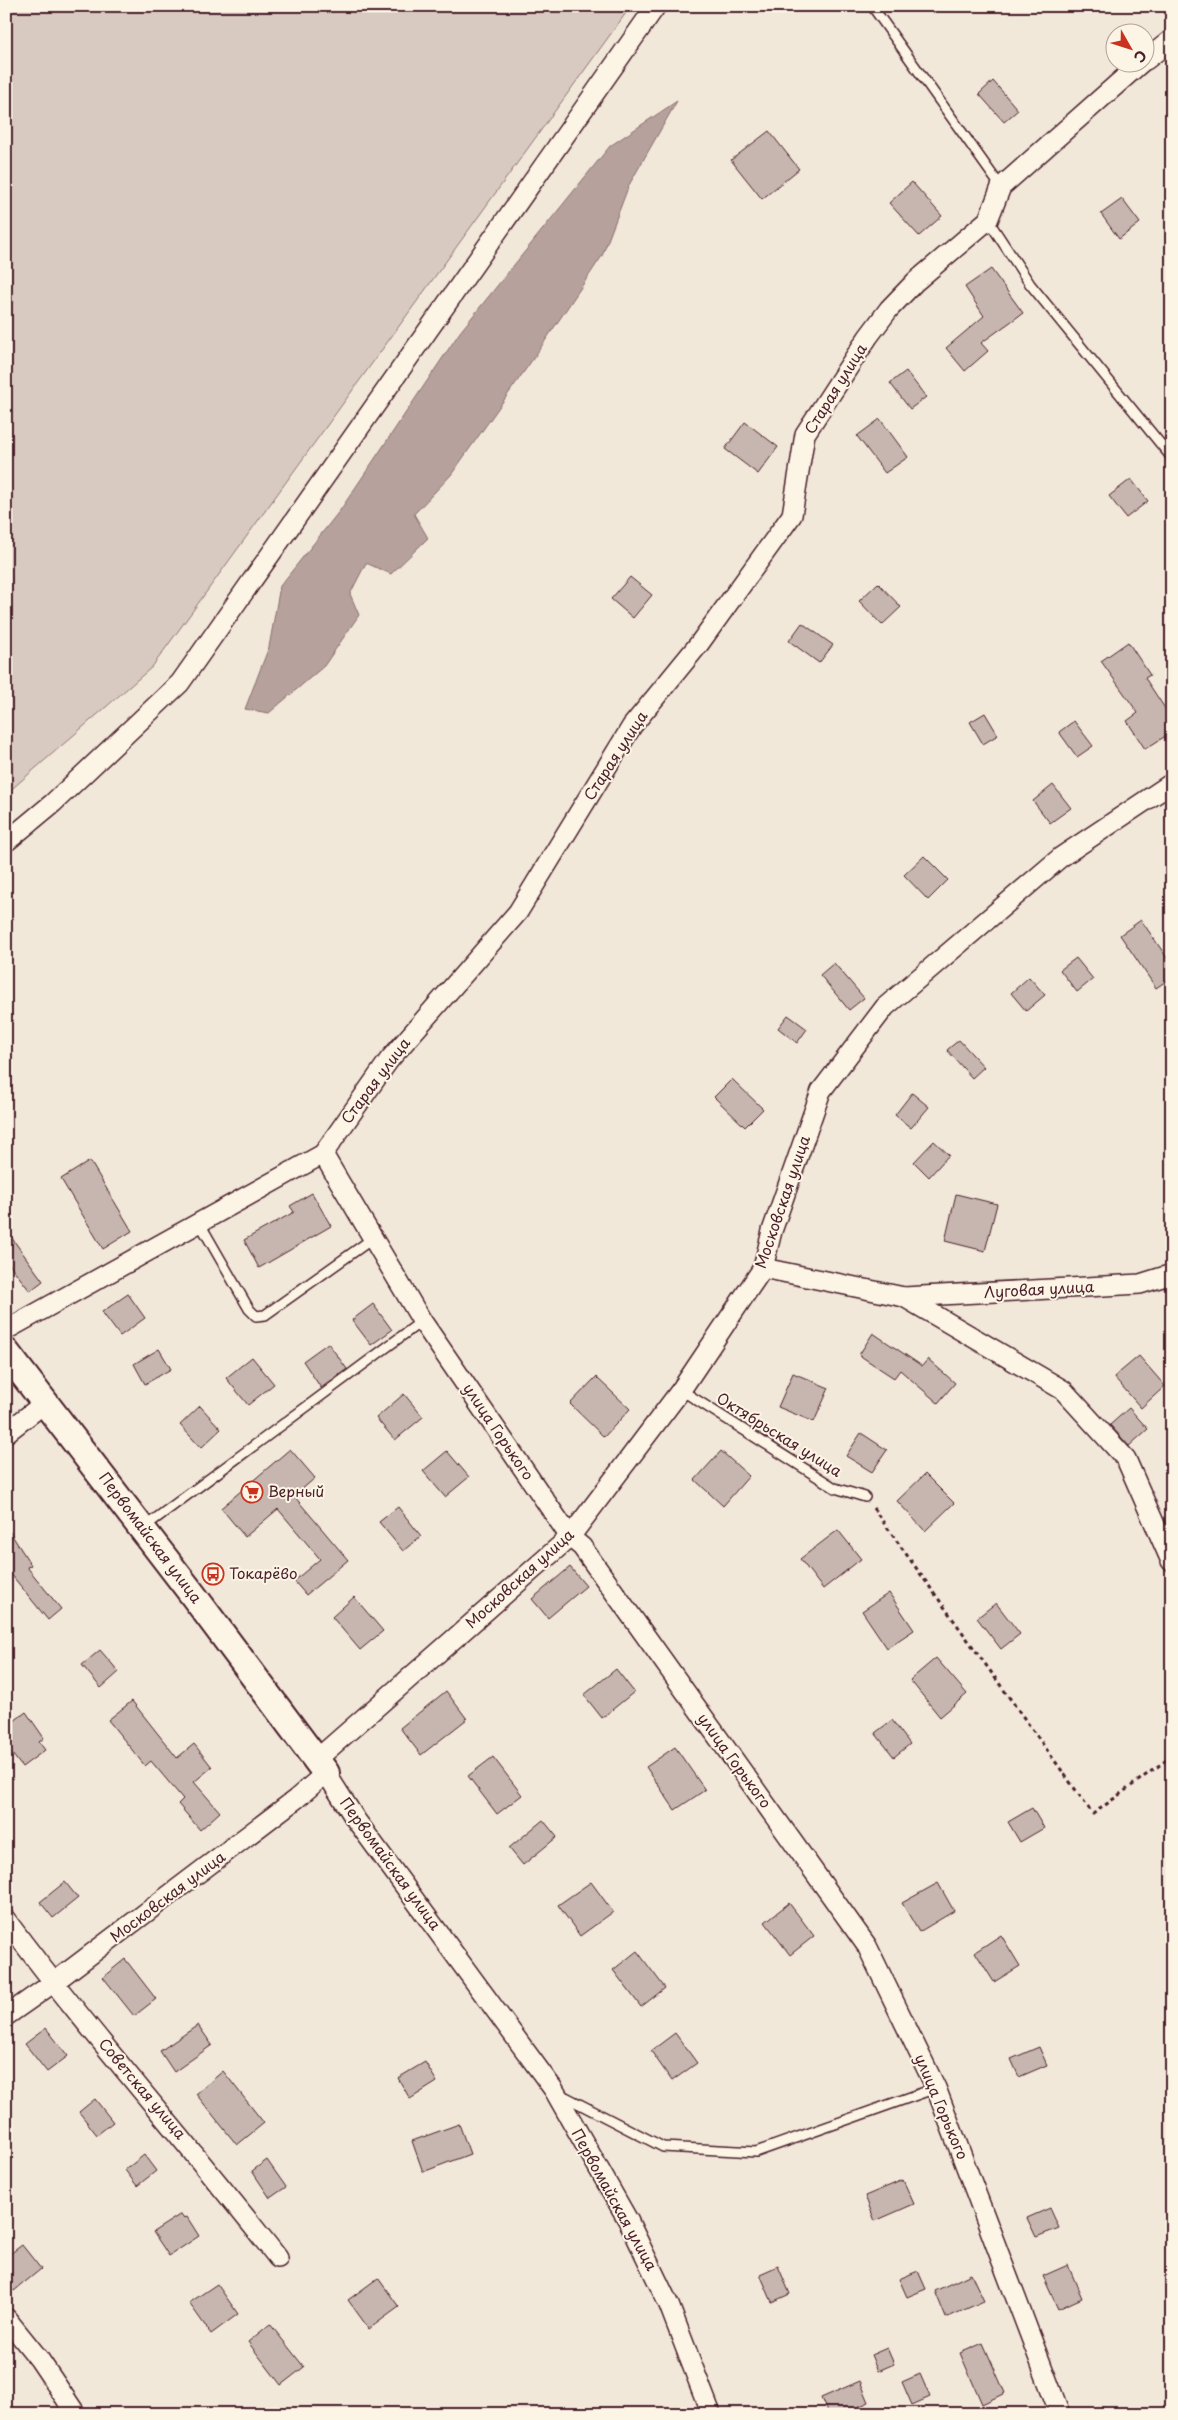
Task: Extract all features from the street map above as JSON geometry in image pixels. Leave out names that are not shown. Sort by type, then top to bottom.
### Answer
[{"type":"street","points":[[6,842],[53,803],[180,683],[656,6]]},
{"type":"street","points":[[1156,52],[1172,39]]},
{"type":"street","name":"Старая улица","points":[[6,1330],[323,1154],[389,1060],[518,912],[632,726],[698,644],[792,515],[805,434],[868,337],[889,309],[915,282],[988,220],[1001,187],[1131,72]]},
{"type":"street","name":"Московская улица","points":[[6,2016],[53,1984],[296,1799],[321,1767],[570,1538],[681,1390],[763,1268],[775,1222],[821,1091],[884,1008],[1060,857],[1172,783]]},
{"type":"street","name":"улица Горького","points":[[323,1154],[422,1321],[570,1538],[582,1548],[867,1946],[936,2088],[1060,2414]]},
{"type":"street","points":[[763,1268],[904,1297],[1063,1390],[1126,1459],[1171,1561]]},
{"type":"street","name":"Луговая улица","points":[[904,1297],[1140,1284],[1172,1274]]},
{"type":"street","name":"Первомайская улица","points":[[6,1352],[142,1528],[321,1767],[356,1820],[554,2090],[629,2222],[665,2296],[710,2414]]},
{"type":"street","points":[[6,1433],[46,1402]]},
{"type":"street","name":"Советская улица","points":[[6,1920],[53,1984],[220,2183],[278,2258]]},
{"type":"street","points":[[6,2318],[39,2359],[76,2414]]},
{"type":"lane","points":[[872,6],[1001,187]]},
{"type":"lane","points":[[988,220],[1030,284],[1172,458]]},
{"type":"lane","points":[[199,1222],[249,1309],[256,1316],[265,1315],[372,1239]]},
{"type":"lane","points":[[142,1528],[422,1321]]},
{"type":"lane","name":"Октябрьская улица","points":[[681,1390],[836,1488],[865,1497]]},
{"type":"lane","points":[[554,2090],[663,2146],[756,2152],[936,2088]]},
{"type":"path","points":[[865,1497],[1093,1814],[1172,1756]]},
{"type":"shaded area","points":[[6,6],[631,6],[152,667],[6,794]]},
{"type":"shaded area","points":[[677,101],[629,185],[602,256],[535,356],[451,475],[414,514],[428,538],[391,574],[366,563],[350,594],[359,615],[324,666],[269,713],[245,709],[269,647],[280,586],[341,509],[460,332],[610,146]]},
{"type":"building","points":[[993,81],[1018,110],[1004,122],[979,94]]},
{"type":"building","points":[[769,131],[799,169],[762,199],[731,160]]},
{"type":"building","points":[[912,182],[942,216],[919,236],[889,203]]},
{"type":"building","points":[[1122,199],[1140,223],[1119,239],[1101,214]]},
{"type":"building","points":[[991,269],[1023,313],[981,343],[988,351],[965,371],[946,348],[984,316],[965,287]]},
{"type":"building","points":[[906,371],[926,397],[910,409],[890,383]]},
{"type":"building","points":[[880,419],[908,457],[885,473],[857,436]]},
{"type":"building","points":[[745,422],[778,447],[758,474],[725,449]]},
{"type":"building","points":[[1131,479],[1148,501],[1126,518],[1109,496]]},
{"type":"building","points":[[630,577],[652,595],[633,618],[611,599]]},
{"type":"building","points":[[878,583],[901,607],[882,625],[859,601]]},
{"type":"building","points":[[802,623],[833,645],[819,663],[789,641]]},
{"type":"building","points":[[1128,642],[1150,675],[1145,678],[1172,719],[1172,732],[1145,749],[1127,721],[1138,713],[1101,661]]},
{"type":"building","points":[[985,713],[998,735],[983,744],[970,722]]},
{"type":"building","points":[[1074,721],[1093,746],[1077,757],[1059,732]]},
{"type":"building","points":[[1053,785],[1071,808],[1050,823],[1033,801]]},
{"type":"building","points":[[924,856],[948,880],[928,900],[904,875]]},
{"type":"building","points":[[1141,920],[1172,965],[1172,977],[1156,988],[1120,935]]},
{"type":"building","points":[[1076,958],[1093,979],[1077,992],[1060,970]]},
{"type":"building","points":[[834,963],[864,998],[849,1010],[820,975]]},
{"type":"building","points":[[1029,977],[1045,995],[1026,1011],[1011,993]]},
{"type":"building","points":[[788,1015],[807,1029],[797,1043],[778,1028]]},
{"type":"building","points":[[959,1040],[984,1067],[972,1078],[947,1050]]},
{"type":"building","points":[[732,1079],[763,1109],[745,1127],[714,1097]]},
{"type":"building","points":[[912,1093],[929,1107],[911,1128],[895,1115]]},
{"type":"building","points":[[934,1141],[949,1155],[929,1177],[914,1162]]},
{"type":"building","points":[[90,1161],[132,1231],[103,1249],[61,1179]]},
{"type":"building","points":[[312,1193],[331,1226],[259,1268],[244,1240],[294,1212],[290,1206]]},
{"type":"building","points":[[956,1194],[997,1204],[985,1251],[945,1241]]},
{"type":"building","points":[[6,1230],[43,1281],[30,1291],[6,1260]]},
{"type":"building","points":[[128,1294],[145,1318],[120,1336],[102,1312]]},
{"type":"building","points":[[373,1304],[392,1330],[371,1345],[352,1320]]},
{"type":"building","points":[[873,1333],[922,1366],[928,1359],[955,1383],[938,1403],[900,1370],[894,1378],[859,1355]]},
{"type":"building","points":[[328,1343],[347,1369],[321,1388],[303,1361]]},
{"type":"building","points":[[159,1349],[171,1369],[145,1384],[134,1364]]},
{"type":"building","points":[[1139,1356],[1165,1386],[1141,1408],[1114,1377]]},
{"type":"building","points":[[252,1357],[274,1384],[248,1405],[226,1378]]},
{"type":"building","points":[[793,1373],[829,1388],[814,1422],[778,1407]]},
{"type":"building","points":[[596,1377],[630,1409],[604,1437],[570,1404]]},
{"type":"building","points":[[404,1394],[423,1417],[395,1440],[376,1418]]},
{"type":"building","points":[[200,1406],[221,1429],[201,1448],[180,1425]]},
{"type":"building","points":[[1129,1408],[1148,1429],[1129,1446],[1110,1425]]},
{"type":"building","points":[[861,1433],[887,1450],[872,1472],[846,1456]]},
{"type":"building","points":[[290,1449],[315,1478],[294,1496],[348,1560],[306,1595],[294,1581],[320,1559],[278,1509],[245,1537],[221,1508]]},
{"type":"building","points":[[447,1451],[469,1477],[445,1497],[423,1471]]},
{"type":"building","points":[[721,1451],[749,1476],[723,1506],[695,1480]]},
{"type":"building","points":[[925,1474],[954,1503],[925,1531],[897,1501]]},
{"type":"building","points":[[398,1507],[421,1536],[403,1551],[379,1522]]},
{"type":"building","points":[[6,1526],[31,1565],[27,1567],[61,1609],[48,1620],[6,1568]]},
{"type":"building","points":[[838,1530],[861,1559],[823,1589],[800,1559]]},
{"type":"building","points":[[570,1567],[586,1586],[548,1618],[532,1599]]},
{"type":"building","points":[[889,1593],[914,1630],[887,1648],[862,1611]]},
{"type":"building","points":[[354,1597],[383,1631],[360,1650],[332,1617]]},
{"type":"building","points":[[996,1603],[1020,1634],[1001,1649],[977,1618]]},
{"type":"building","points":[[100,1650],[119,1672],[101,1688],[82,1665]]},
{"type":"building","points":[[936,1658],[967,1694],[940,1717],[910,1680]]},
{"type":"building","points":[[616,1669],[634,1692],[602,1718],[584,1695]]},
{"type":"building","points":[[446,1691],[467,1719],[421,1755],[400,1728]]},
{"type":"building","points":[[132,1701],[177,1758],[194,1744],[212,1767],[194,1782],[220,1812],[200,1830],[178,1804],[183,1799],[151,1761],[145,1766],[108,1720]]},
{"type":"building","points":[[26,1712],[44,1738],[39,1742],[45,1750],[22,1767],[6,1746],[6,1727]]},
{"type":"building","points":[[892,1720],[910,1744],[894,1757],[875,1733]]},
{"type":"building","points":[[675,1747],[705,1790],[675,1810],[646,1767]]},
{"type":"building","points":[[493,1757],[522,1795],[497,1814],[468,1776]]},
{"type":"building","points":[[1032,1808],[1044,1828],[1020,1842],[1008,1822]]},
{"type":"building","points":[[543,1820],[557,1837],[523,1865],[509,1848]]},
{"type":"building","points":[[65,1882],[78,1898],[53,1918],[40,1902]]},
{"type":"building","points":[[591,1882],[613,1912],[580,1936],[558,1905]]},
{"type":"building","points":[[938,1883],[954,1911],[919,1932],[902,1903]]},
{"type":"building","points":[[789,1903],[814,1936],[790,1955],[765,1922]]},
{"type":"building","points":[[1001,1935],[1020,1966],[994,1982],[975,1952]]},
{"type":"building","points":[[637,1951],[665,1988],[641,2007],[613,1970]]},
{"type":"building","points":[[125,1959],[156,1999],[134,2016],[103,1977]]},
{"type":"building","points":[[198,2025],[212,2045],[174,2072],[160,2051]]},
{"type":"building","points":[[46,2028],[68,2056],[47,2072],[25,2044]]},
{"type":"building","points":[[675,2033],[697,2063],[672,2081],[651,2051]]},
{"type":"building","points":[[1039,2047],[1047,2065],[1019,2077],[1011,2059]]},
{"type":"building","points":[[425,2062],[437,2082],[410,2099],[398,2078]]},
{"type":"building","points":[[223,2071],[264,2123],[237,2145],[196,2094]]},
{"type":"building","points":[[95,2099],[113,2122],[97,2135],[79,2112]]},
{"type":"building","points":[[459,2124],[470,2154],[423,2172],[412,2141]]},
{"type":"building","points":[[144,2155],[156,2171],[137,2186],[125,2170]]},
{"type":"building","points":[[267,2160],[286,2187],[270,2198],[252,2171]]},
{"type":"building","points":[[903,2180],[914,2204],[875,2221],[865,2196]]},
{"type":"building","points":[[1050,2208],[1059,2228],[1036,2237],[1027,2218]]},
{"type":"building","points":[[181,2214],[184,2218],[187,2217],[199,2236],[169,2256],[153,2232]]},
{"type":"building","points":[[22,2245],[41,2269],[14,2291],[6,2281],[6,2257]]},
{"type":"building","points":[[1068,2265],[1082,2298],[1058,2309],[1043,2276]]},
{"type":"building","points":[[778,2266],[790,2294],[772,2302],[760,2274]]},
{"type":"building","points":[[918,2271],[926,2289],[907,2297],[899,2279]]},
{"type":"building","points":[[971,2274],[984,2301],[946,2318],[935,2291]]},
{"type":"building","points":[[378,2278],[399,2307],[369,2329],[348,2300]]},
{"type":"building","points":[[217,2284],[238,2314],[211,2334],[189,2303]]},
{"type":"building","points":[[270,2324],[304,2367],[281,2385],[248,2342]]},
{"type":"building","points":[[983,2343],[1005,2393],[982,2404],[960,2353]]},
{"type":"building","points":[[887,2348],[894,2364],[878,2371],[871,2355]]},
{"type":"building","points":[[920,2374],[930,2397],[912,2405],[902,2382]]},
{"type":"building","points":[[860,2381],[869,2402],[843,2414],[828,2414],[821,2398]]},
{"type":"place","name":"Верный","points":[[252,1492]]},
{"type":"place","name":"Токарёво","points":[[213,1574]]}]
